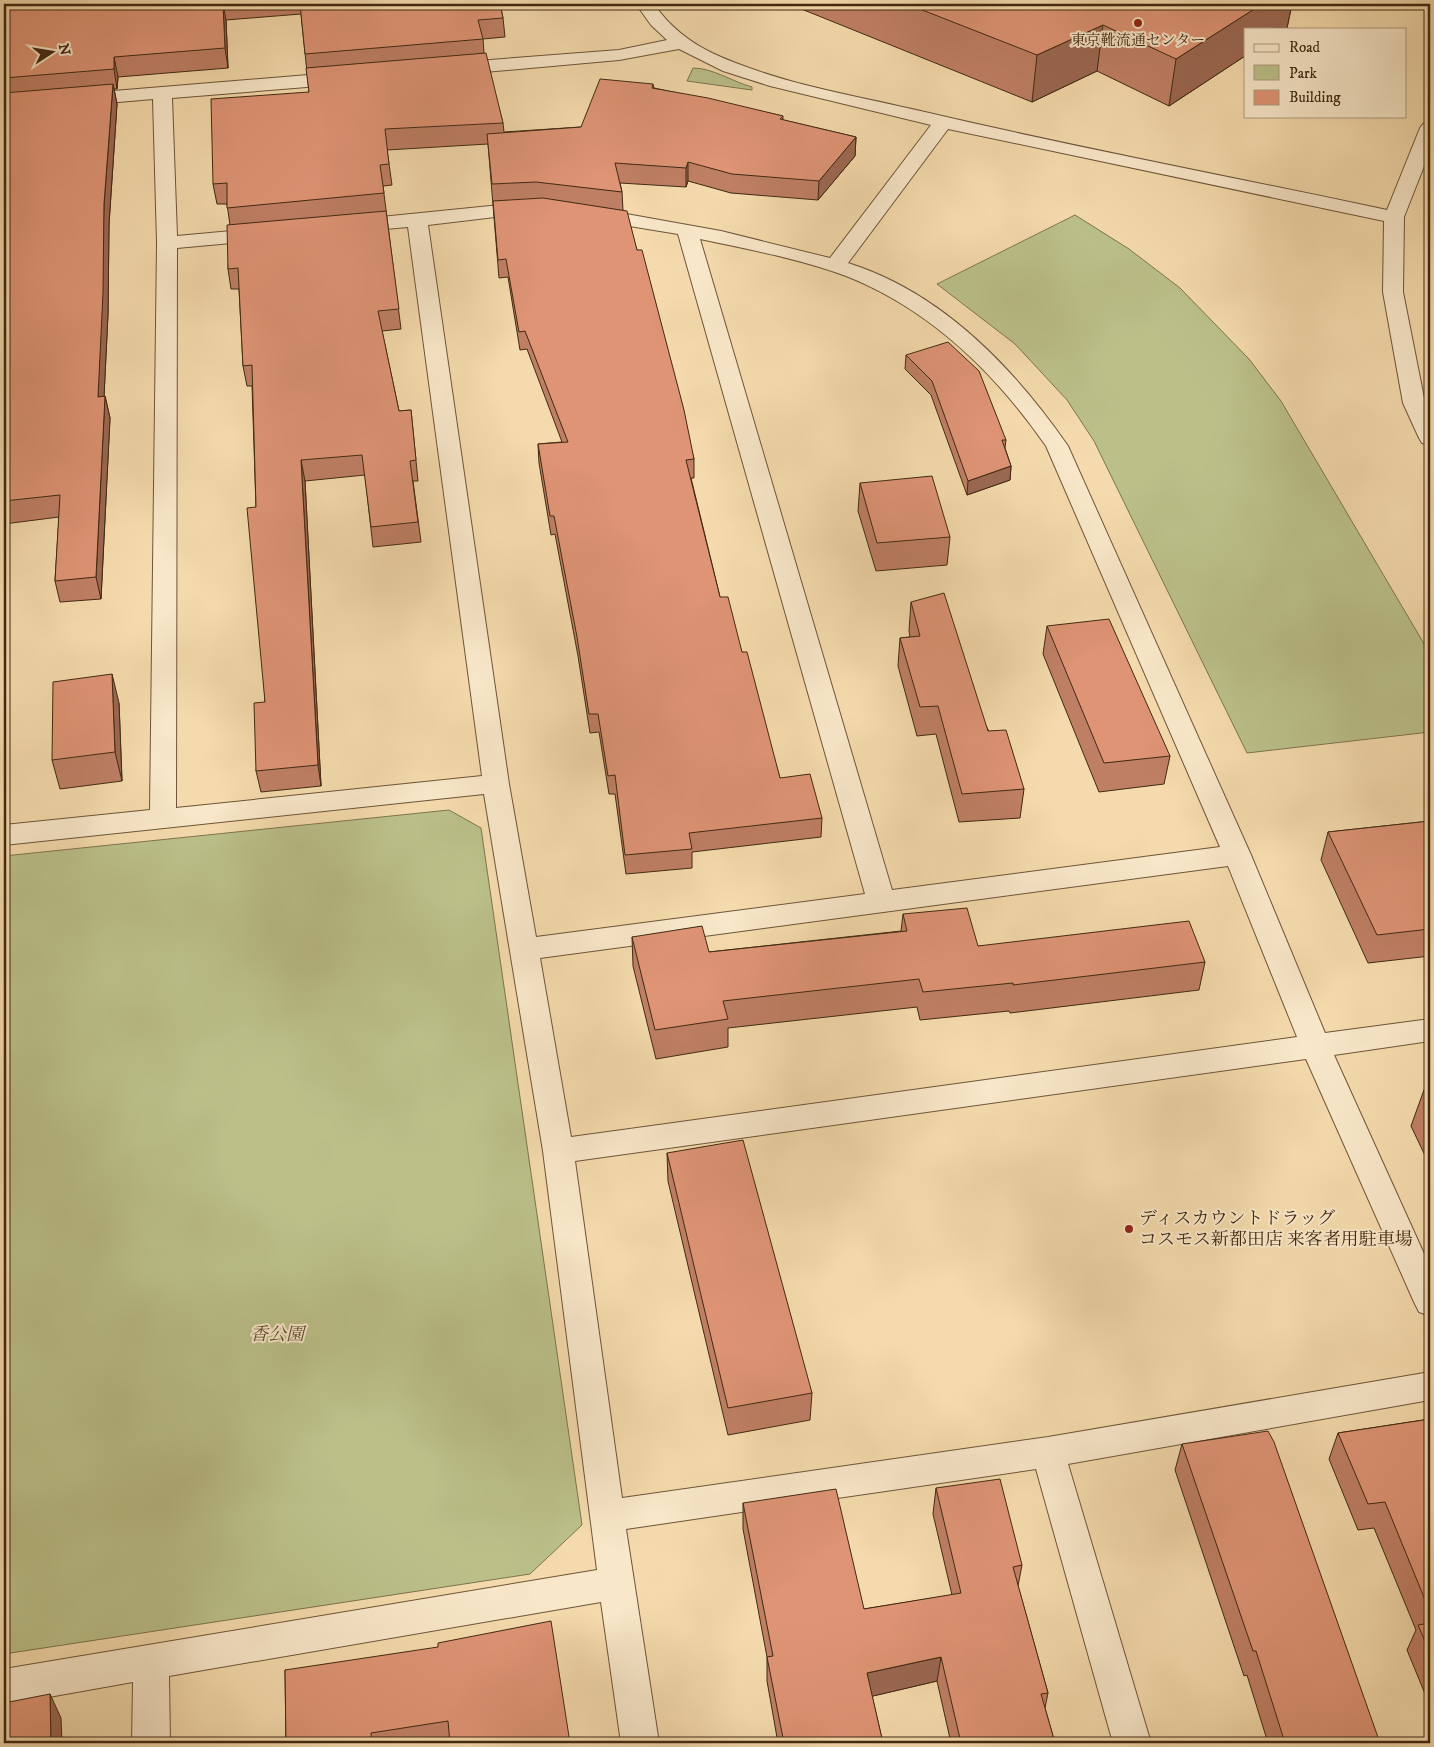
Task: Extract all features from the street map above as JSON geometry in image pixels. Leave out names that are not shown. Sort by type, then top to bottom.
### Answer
[{"type":"street","points":[[645,4],[659,25],[683,43],[707,57],[754,76],[943,122],[1394,217]]},
{"type":"street","points":[[431,71],[620,55],[683,43]]},
{"type":"street","points":[[4,106],[361,76]]},
{"type":"street","points":[[162,92],[167,243],[164,818]]},
{"type":"street","points":[[835,266],[943,122]]},
{"type":"street","points":[[1430,128],[1394,217],[1393,292],[1414,403],[1430,438]]},
{"type":"street","points":[[330,228],[513,209],[563,210],[754,243],[859,274],[909,300],[950,328],[1008,380],[1041,422],[1056,446],[1237,856],[1316,1048],[1430,1302]]},
{"type":"street","points":[[417,220],[496,784],[558,1151],[616,1582],[640,1743]]},
{"type":"street","points":[[687,230],[882,902]]},
{"type":"street","points":[[167,243],[282,232]]},
{"type":"street","points":[[4,835],[496,784]]},
{"type":"street","points":[[525,949],[1237,856]]},
{"type":"street","points":[[558,1151],[1316,1048],[1430,1030]]},
{"type":"street","points":[[608,1516],[1048,1452],[1430,1386]]},
{"type":"street","points":[[1048,1452],[1132,1743]]},
{"type":"street","points":[[4,1687],[616,1582]]},
{"type":"street","points":[[151,1662],[151,1743]]},
{"type":"green space","points":[[693,68],[708,70],[752,87],[752,90],[687,81]]},
{"type":"green space","points":[[1075,215],[1129,249],[1180,288],[1249,359],[1281,401],[1430,654],[1430,732],[1247,753],[1094,441],[1067,400],[1015,344],[937,284]]},
{"type":"green space","name":"香公園","points":[[449,810],[481,828],[582,1525],[530,1574],[4,1654],[4,856]]},
{"type":"building","points":[[4,4],[223,4],[225,48],[114,57],[114,69],[4,78]]},
{"type":"building","points":[[300,4],[500,4],[503,18],[478,20],[483,39],[305,54]]},
{"type":"building","points":[[907,4],[1262,4],[1176,59],[1103,25],[1037,55]]},
{"type":"building","points":[[486,53],[503,123],[385,129],[389,164],[380,165],[384,193],[227,208],[227,183],[213,184],[211,99],[309,92],[306,68]]},
{"type":"building","points":[[600,79],[653,84],[652,88],[708,98],[783,116],[780,119],[856,137],[819,181],[732,174],[688,162],[686,168],[615,163],[622,192],[536,182],[492,184],[487,134],[581,127]]},
{"type":"building","points":[[113,84],[104,204],[103,293],[98,397],[105,396],[96,577],[55,581],[60,495],[4,501],[4,93]]},
{"type":"building","points":[[543,198],[627,211],[637,250],[642,250],[684,410],[694,459],[686,460],[720,597],[728,597],[742,652],[747,652],[780,778],[810,774],[822,818],[689,833],[692,849],[625,855],[615,775],[608,776],[598,714],[589,714],[577,637],[554,516],[550,516],[538,444],[568,442],[525,331],[519,332],[506,259],[498,260],[493,201]]},
{"type":"building","points":[[386,211],[399,309],[378,311],[399,411],[411,410],[416,460],[410,461],[418,522],[371,527],[362,455],[301,460],[318,765],[256,771],[254,703],[265,702],[247,508],[256,507],[252,365],[243,366],[238,268],[228,269],[227,225]]},
{"type":"building","points":[[948,342],[979,371],[1006,440],[1002,440],[1011,466],[968,481],[932,381],[906,355]]},
{"type":"building","points":[[932,476],[950,537],[877,543],[860,483]]},
{"type":"building","points":[[944,593],[988,731],[1006,730],[1024,789],[962,794],[938,706],[920,707],[900,638],[920,636],[911,602]]},
{"type":"building","points":[[1109,619],[1170,756],[1104,763],[1047,626]]},
{"type":"building","points":[[112,674],[115,752],[52,760],[53,682]]},
{"type":"building","points":[[1430,821],[1430,929],[1377,935],[1328,832]]},
{"type":"building","points":[[967,908],[978,946],[1189,921],[1205,962],[1013,985],[1013,983],[923,992],[919,979],[723,1001],[728,1019],[655,1030],[632,937],[702,926],[709,952],[907,931],[903,914]]},
{"type":"building","points":[[743,1140],[812,1393],[728,1408],[667,1153]]},
{"type":"building","points":[[1430,1419],[1430,1612],[1385,1502],[1368,1504],[1338,1433]]},
{"type":"building","points":[[1268,1431],[1274,1442],[1380,1743],[1285,1743],[1256,1651],[1253,1651],[1182,1444]]},
{"type":"building","points":[[1000,1479],[1022,1565],[1013,1567],[1048,1693],[1041,1694],[1055,1743],[961,1743],[941,1657],[867,1673],[883,1743],[784,1743],[767,1657],[773,1656],[743,1503],[836,1489],[864,1609],[961,1593],[936,1488]]},
{"type":"building","points":[[551,1621],[570,1743],[450,1743],[448,1721],[371,1733],[372,1743],[286,1743],[285,1670],[438,1647],[438,1643]]},
{"type":"building","points":[[1430,1623],[1430,1653],[1418,1625]]},
{"type":"building","points":[[50,1694],[51,1743],[4,1743],[4,1703]]},
{"type":"place","name":"東京靴流通センター","points":[[1138,23]]},
{"type":"place","name":"ディスカウントドラッグ コスモス新都田店 来客者用駐車場","points":[[1129,1229]]}]
